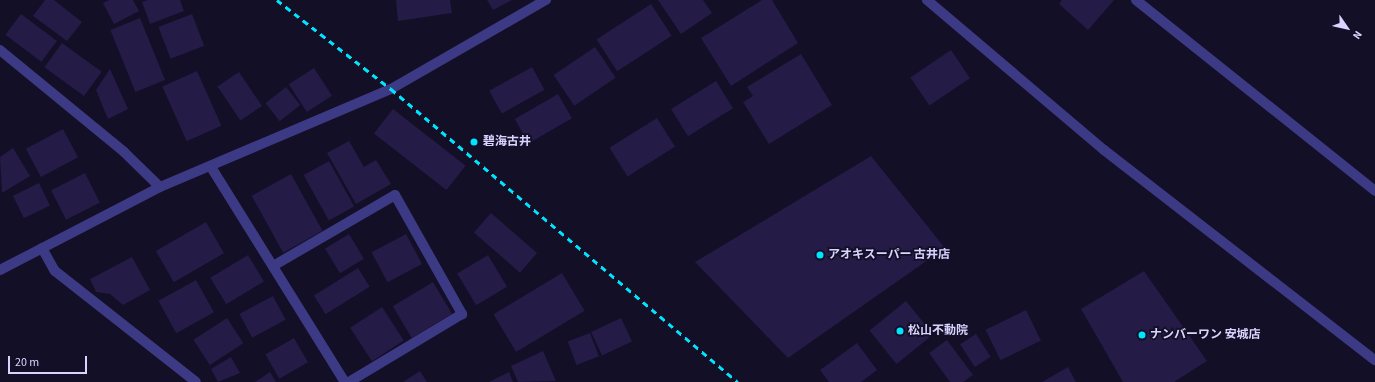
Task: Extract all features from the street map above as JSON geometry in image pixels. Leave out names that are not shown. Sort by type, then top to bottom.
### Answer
[{"type":"street","points":[[0,270],[160,187],[392,89],[546,0]]},
{"type":"street","points":[[927,0],[1104,150],[1375,360]]},
{"type":"street","points":[[1136,0],[1375,191]]},
{"type":"street","points":[[0,50],[124,152],[160,187]]},
{"type":"street","points":[[211,166],[346,382]]},
{"type":"street","points":[[273,266],[395,195],[462,314],[349,382]]},
{"type":"street","points":[[42,248],[55,271],[178,365],[196,382]]},
{"type":"building","points":[[45,0],[54,0],[82,22],[67,41],[33,16]]},
{"type":"building","points":[[109,0],[133,0],[139,11],[114,24],[103,3]]},
{"type":"building","points":[[148,0],[180,0],[184,11],[150,24],[142,2]]},
{"type":"building","points":[[396,0],[450,0],[452,13],[398,21]]},
{"type":"building","points":[[487,0],[512,0],[493,10]]},
{"type":"building","points":[[658,0],[703,0],[712,13],[681,34]]},
{"type":"building","points":[[762,0],[772,0],[798,43],[731,86],[701,38]]},
{"type":"building","points":[[1062,0],[1114,0],[1088,30],[1059,4]]},
{"type":"building","points":[[651,4],[672,36],[617,71],[596,39]]},
{"type":"building","points":[[21,14],[57,41],[41,62],[5,35]]},
{"type":"building","points":[[192,14],[204,46],[171,59],[158,27]]},
{"type":"building","points":[[140,18],[165,80],[135,92],[110,30]]},
{"type":"building","points":[[62,43],[102,72],[84,96],[44,67]]},
{"type":"building","points":[[595,47],[616,78],[574,106],[554,75]]},
{"type":"building","points":[[951,50],[970,78],[929,106],[910,77]]},
{"type":"building","points":[[801,54],[832,105],[769,144],[743,102],[753,96],[747,87]]},
{"type":"building","points":[[532,67],[545,90],[502,113],[489,91]]},
{"type":"building","points":[[314,68],[332,96],[307,112],[289,84]]},
{"type":"building","points":[[110,69],[128,109],[108,119],[96,90]]},
{"type":"building","points":[[197,71],[221,126],[187,141],[162,86]]},
{"type":"building","points":[[239,72],[262,106],[240,121],[217,87]]},
{"type":"building","points":[[716,81],[733,108],[688,136],[671,109]]},
{"type":"building","points":[[286,87],[300,105],[280,121],[266,103]]},
{"type":"building","points":[[558,94],[572,118],[529,143],[515,119]]},
{"type":"building","points":[[393,109],[465,166],[446,190],[374,133]]},
{"type":"building","points":[[657,118],[675,147],[628,177],[610,148]]},
{"type":"building","points":[[63,129],[78,157],[41,177],[26,149]]},
{"type":"building","points":[[349,141],[364,167],[376,160],[391,184],[356,204],[327,153]]},
{"type":"building","points":[[13,148],[30,176],[2,193],[0,157]]},
{"type":"building","name":"アオキスーパー 古井店","points":[[871,156],[945,248],[788,358],[695,262]]},
{"type":"building","points":[[329,161],[354,206],[329,221],[304,175]]},
{"type":"building","points":[[85,173],[100,202],[66,220],[51,190]]},
{"type":"building","points":[[291,174],[323,231],[283,253],[252,196]]},
{"type":"building","points":[[39,183],[50,205],[24,218],[13,196]]},
{"type":"building","points":[[491,213],[537,253],[520,273],[474,233]]},
{"type":"building","points":[[206,222],[224,253],[174,282],[156,251]]},
{"type":"building","points":[[349,234],[364,259],[340,273],[325,248]]},
{"type":"building","points":[[406,234],[422,264],[388,282],[372,252]]},
{"type":"building","points":[[248,255],[264,282],[226,304],[210,278]]},
{"type":"building","points":[[488,255],[507,287],[476,305],[457,274]]},
{"type":"building","points":[[132,257],[150,290],[123,305],[110,294],[96,292],[90,279]]},
{"type":"building","points":[[358,268],[370,287],[326,314],[314,296]]},
{"type":"building","name":"ナンバーワン 安城店","points":[[1144,271],[1207,361],[1174,382],[1123,382],[1081,309]]},
{"type":"building","points":[[562,273],[585,311],[516,352],[493,314]]},
{"type":"building","points":[[196,280],[214,312],[176,333],[158,301]]},
{"type":"building","points":[[433,282],[452,314],[412,338],[393,306]]},
{"type":"building","points":[[273,296],[286,320],[252,338],[239,314]]},
{"type":"building","name":"松山不動院","points":[[906,301],[933,334],[897,364],[869,331]]},
{"type":"building","points":[[382,307],[404,341],[372,361],[350,328]]},
{"type":"building","points":[[1026,310],[1041,341],[1000,360],[986,330]]},
{"type":"building","points":[[227,318],[243,343],[210,365],[193,340]]},
{"type":"building","points":[[621,318],[632,342],[602,356],[591,332]]},
{"type":"building","points":[[590,333],[599,356],[577,365],[568,342]]},
{"type":"building","points":[[976,334],[991,357],[975,367],[960,344]]},
{"type":"building","points":[[294,338],[308,362],[279,379],[265,354]]},
{"type":"building","points":[[947,340],[973,375],[963,382],[950,382],[929,353]]},
{"type":"building","points":[[857,343],[877,370],[861,382],[829,382],[820,370]]},
{"type":"building","points":[[543,351],[556,381],[518,382],[511,366]]},
{"type":"building","points":[[231,357],[240,373],[218,382],[211,369]]},
{"type":"building","points":[[1068,367],[1076,382],[1042,382]]},
{"type":"building","points":[[420,371],[427,382],[403,382]]},
{"type":"building","points":[[270,372],[276,382],[255,382]]},
{"type":"building","points":[[509,372],[513,382],[489,382]]},
{"type":"railway","points":[[277,0],[391,89],[738,382]]},
{"type":"place","name":"碧海古井","points":[[474,142]]},
{"type":"place","name":"アオキスーパー 古井店","points":[[820,255]]},
{"type":"place","name":"松山不動院","points":[[900,331]]},
{"type":"place","name":"ナンバーワン 安城店","points":[[1142,335]]}]
